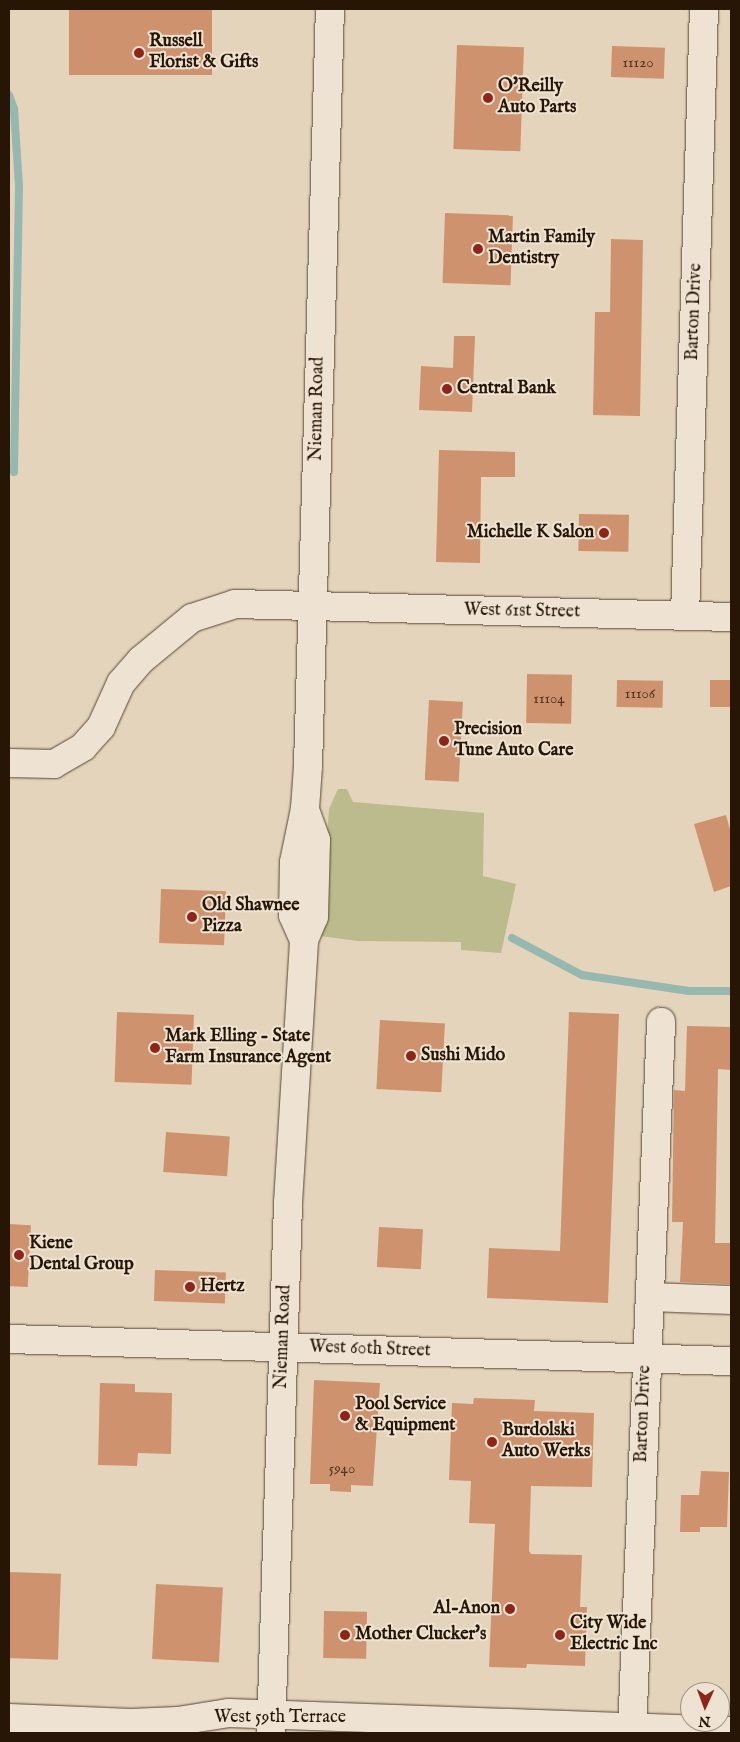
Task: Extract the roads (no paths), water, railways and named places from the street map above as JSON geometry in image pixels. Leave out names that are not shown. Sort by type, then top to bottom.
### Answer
[{"type":"street","name":"Nieman Road","points":[[271,1724],[288,1203],[304,940],[293,915],[294,848],[305,809],[330,9]]},
{"type":"street","name":"Barton Drive","points":[[685,616],[704,9]]},
{"type":"street","name":"West 61st Street","points":[[9,763],[54,764],[83,747],[101,726],[121,683],[141,660],[192,618],[235,604],[731,617]]},
{"type":"street","name":"Barton Drive","points":[[632,1730],[646,1358],[660,1094],[661,1022]]},
{"type":"street","points":[[650,1297],[731,1300]]},
{"type":"street","name":"West 60th Street","points":[[9,1339],[731,1361]]},
{"type":"street","name":"West 59th Terrace","points":[[9,1718],[131,1723],[178,1721],[229,1713],[271,1724],[731,1731]]},
{"type":"waterway","points":[[9,95],[14,109],[19,186],[14,472]]},
{"type":"waterway","points":[[512,938],[582,975],[689,991],[731,991]]},
{"type":"place","name":"Russell Florist & Gifts","points":[[139,53]]},
{"type":"place","name":"O'Reilly Auto Parts","points":[[488,98]]},
{"type":"place","name":"Martin Family Dentistry","points":[[478,249]]},
{"type":"place","name":"Central Bank","points":[[447,389]]},
{"type":"place","name":"Michelle K Salon","points":[[604,533]]},
{"type":"place","name":"Precision Tune Auto Care","points":[[444,741]]},
{"type":"place","name":"Old Shawnee Pizza","points":[[192,917]]},
{"type":"place","name":"Mark Elling - State Farm Insurance Agent","points":[[155,1048]]},
{"type":"place","name":"Sushi Mido","points":[[411,1056]]},
{"type":"place","name":"Kiene Dental Group","points":[[19,1255]]},
{"type":"place","name":"Hertz","points":[[190,1287]]},
{"type":"place","name":"Pool Service & Equipment","points":[[345,1416]]},
{"type":"place","name":"Burdolski Auto Werks","points":[[492,1442]]},
{"type":"place","name":"Al-Anon","points":[[510,1609]]},
{"type":"place","name":"Mother Clucker's","points":[[345,1635]]},
{"type":"place","name":"City Wide Electric Inc","points":[[560,1635]]}]
